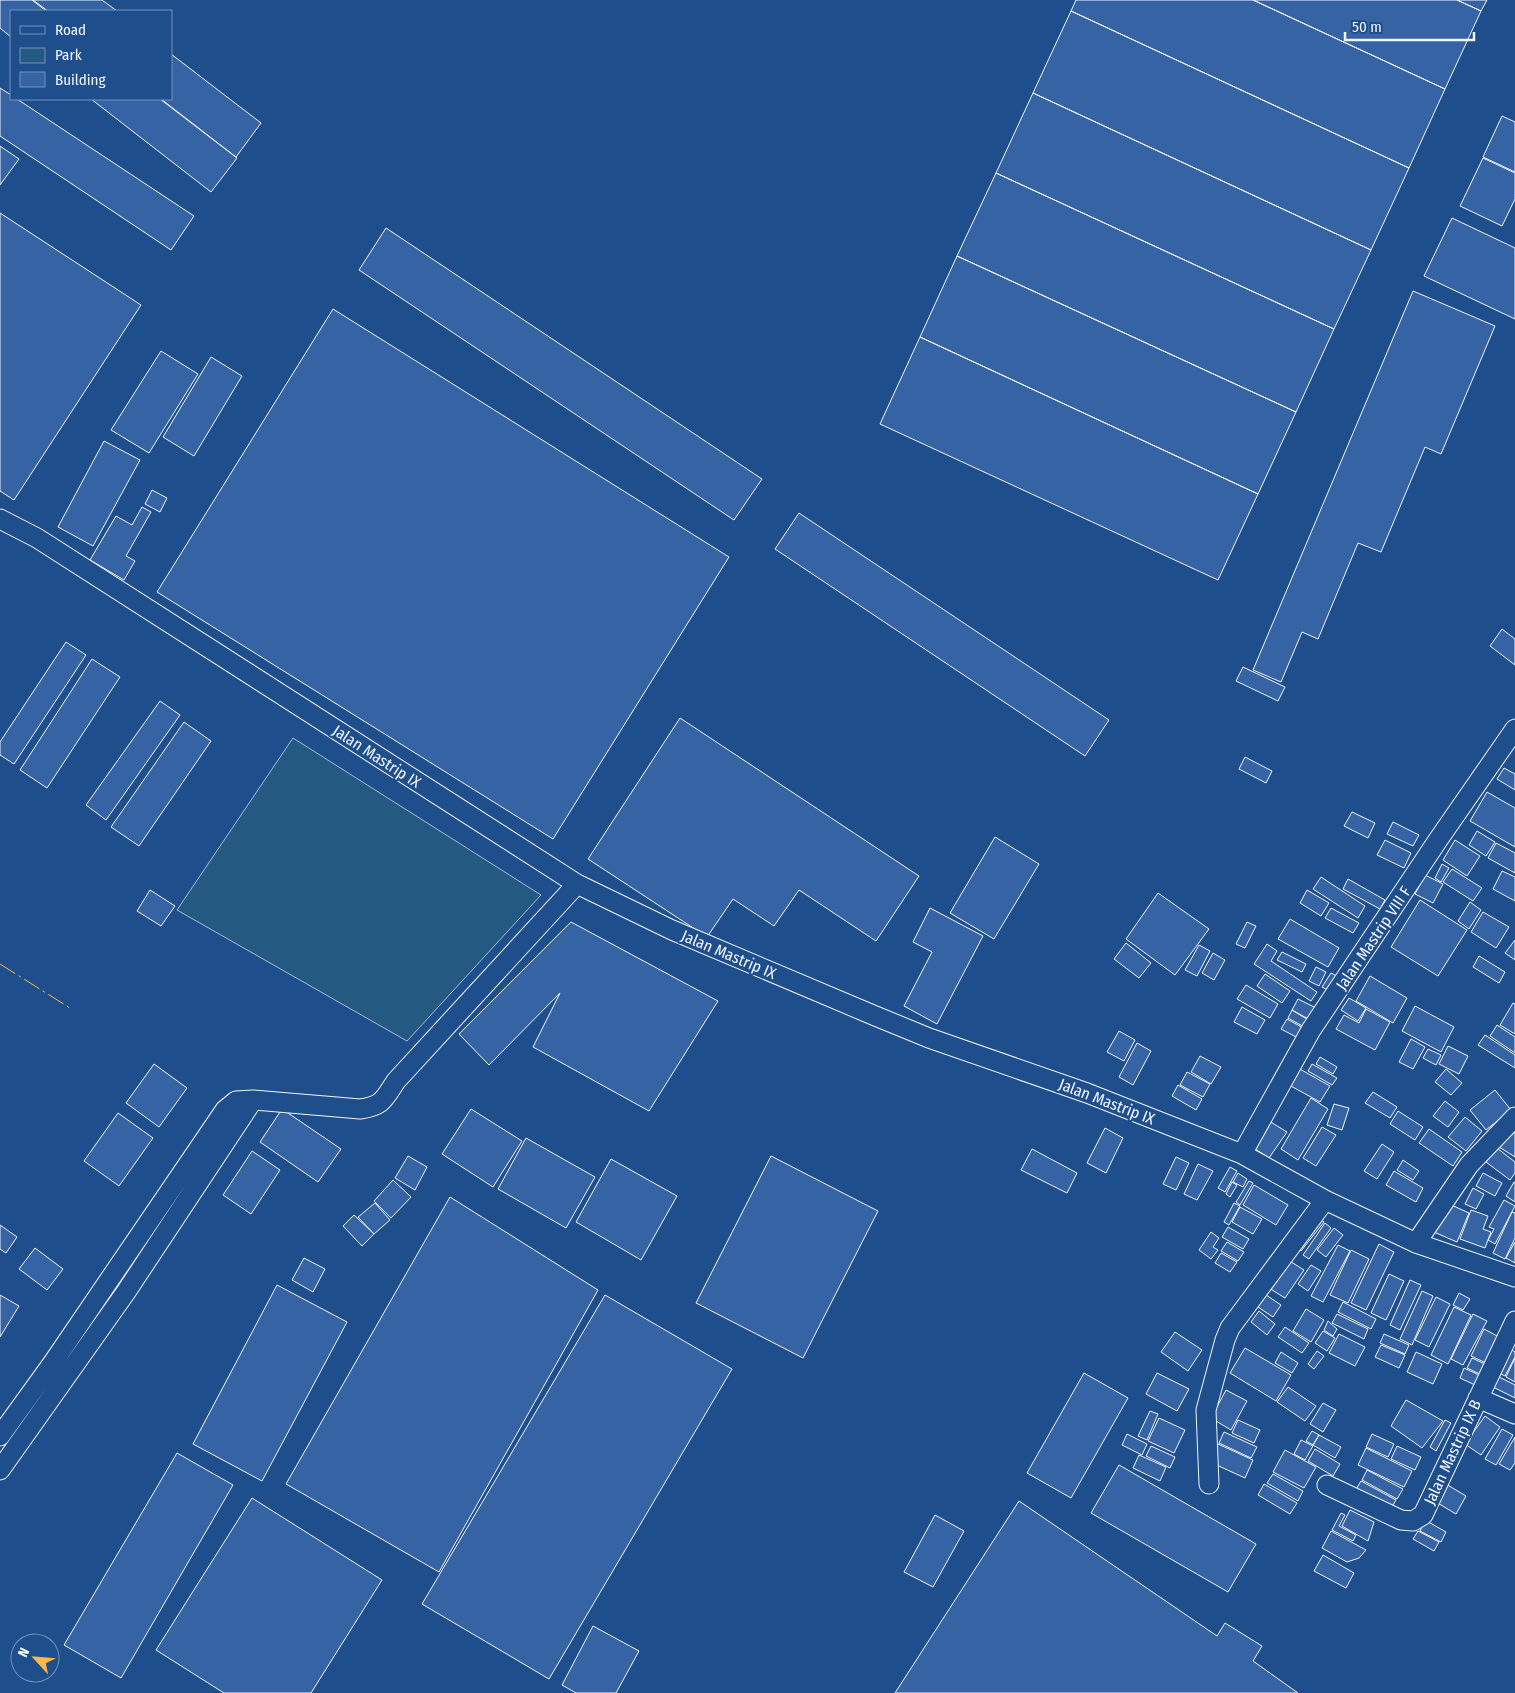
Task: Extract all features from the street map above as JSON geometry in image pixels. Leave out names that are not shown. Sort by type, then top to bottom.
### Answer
[{"type":"street","name":"Jalan Mastrip IX","points":[[0,519],[45,542],[577,884],[672,930],[929,1038],[1087,1093],[1175,1126],[1242,1154],[1325,1200],[1416,1243],[1515,1277]]},
{"type":"street","name":"Jalan Mastrip VIII F","points":[[1242,1154],[1311,1030],[1515,729]]},
{"type":"street","points":[[0,1436],[52,1364],[226,1110],[236,1101],[253,1100],[360,1109],[372,1107],[382,1102],[396,1081],[577,884]]},
{"type":"street","points":[[0,1470],[126,1292],[253,1100]]},
{"type":"street","points":[[1416,1243],[1469,1165],[1515,1117]]},
{"type":"street","points":[[1209,1484],[1206,1410],[1225,1340],[1230,1328],[1325,1200]]},
{"type":"street","name":"Jalan Mastrip IX B","points":[[1327,1485],[1401,1520],[1413,1522],[1423,1515],[1515,1321]]},
{"type":"street","points":[[1478,1398],[1515,1414]]},
{"type":"green space","points":[[293,738],[541,895],[407,1041],[177,910]]},
{"type":"building","points":[[0,0],[32,0],[45,10],[10,10],[10,36],[0,28]]},
{"type":"building","points":[[33,0],[102,0],[116,10],[47,10]]},
{"type":"building","points":[[1076,0],[1253,0],[1445,89],[1409,168],[1071,11]]},
{"type":"building","points":[[1253,0],[1457,0],[1481,11],[1445,89]]},
{"type":"building","points":[[1457,0],[1487,0],[1481,11]]},
{"type":"building","points":[[1071,11],[1409,168],[1371,250],[1033,93]]},
{"type":"building","points":[[172,55],[261,123],[236,157],[162,100],[172,100]]},
{"type":"building","points":[[0,88],[10,94],[10,100],[19,100],[194,216],[171,250],[0,136]]},
{"type":"building","points":[[1033,93],[1371,250],[1334,329],[996,173]]},
{"type":"building","points":[[92,100],[161,100],[237,158],[211,192]]},
{"type":"building","points":[[1502,116],[1515,122],[1515,172],[1483,157]]},
{"type":"building","points":[[0,146],[19,159],[0,185]]},
{"type":"building","points":[[1483,158],[1515,173],[1515,199],[1502,226],[1460,206]]},
{"type":"building","points":[[996,173],[1334,329],[1296,412],[957,256]]},
{"type":"building","points":[[0,213],[141,305],[14,500],[0,491]]},
{"type":"building","points":[[1452,218],[1515,248],[1515,319],[1424,276]]},
{"type":"building","points":[[386,228],[762,479],[734,520],[359,270]]},
{"type":"building","points":[[957,256],[1296,412],[1258,494],[920,337]]},
{"type":"building","points":[[1413,291],[1495,326],[1441,454],[1425,447],[1381,552],[1358,543],[1318,639],[1302,632],[1281,682],[1253,670]]},
{"type":"building","points":[[333,309],[729,557],[553,839],[157,592]]},
{"type":"building","points":[[920,337],[1258,494],[1218,580],[880,424]]},
{"type":"building","points":[[161,351],[198,374],[149,453],[111,430]]},
{"type":"building","points":[[211,357],[242,376],[194,456],[163,437]]},
{"type":"building","points":[[104,441],[140,460],[93,546],[58,527]]},
{"type":"building","points":[[152,490],[167,498],[160,512],[145,504]]},
{"type":"building","points":[[142,507],[151,512],[126,556],[135,561],[124,580],[90,560],[116,516],[132,525]]},
{"type":"building","points":[[799,513],[1109,720],[1085,756],[775,549]]},
{"type":"building","points":[[1502,629],[1515,639],[1515,665],[1490,646]]},
{"type":"building","points":[[66,642],[86,655],[14,764],[0,755],[0,742]]},
{"type":"building","points":[[92,659],[120,677],[47,788],[20,770]]},
{"type":"building","points":[[1243,667],[1285,687],[1278,701],[1236,681]]},
{"type":"building","points":[[160,701],[180,715],[106,820],[86,805]]},
{"type":"building","points":[[680,718],[919,876],[876,941],[799,890],[774,926],[733,899],[707,937],[588,859]]},
{"type":"building","points":[[184,722],[211,741],[139,846],[111,827]]},
{"type":"building","points":[[1245,757],[1272,771],[1266,783],[1239,769]]},
{"type":"building","points":[[1504,768],[1515,774],[1515,790],[1497,779]]},
{"type":"building","points":[[1487,792],[1515,808],[1515,847],[1470,821]]},
{"type":"building","points":[[1352,812],[1375,823],[1368,838],[1344,826]]},
{"type":"building","points":[[1393,822],[1419,835],[1413,846],[1387,834]]},
{"type":"building","points":[[1477,831],[1495,842],[1486,856],[1469,845]]},
{"type":"building","points":[[995,837],[1039,864],[994,939],[950,913]]},
{"type":"building","points":[[1385,840],[1411,853],[1404,868],[1377,855]]},
{"type":"building","points":[[1455,840],[1480,856],[1467,876],[1443,860]]},
{"type":"building","points":[[1496,843],[1515,853],[1515,873],[1488,858]]},
{"type":"building","points":[[1442,864],[1449,868],[1441,882],[1435,878]]},
{"type":"building","points":[[1452,869],[1482,888],[1473,901],[1443,882]]},
{"type":"building","points":[[1502,871],[1515,877],[1515,901],[1493,889]]},
{"type":"building","points":[[1425,875],[1443,884],[1433,903],[1415,894]]},
{"type":"building","points":[[1321,877],[1365,906],[1358,918],[1313,889]]},
{"type":"building","points":[[1348,879],[1385,900],[1380,909],[1343,889]]},
{"type":"building","points":[[150,890],[175,906],[161,926],[137,911]]},
{"type":"building","points":[[1307,890],[1329,903],[1321,916],[1300,903]]},
{"type":"building","points":[[1158,893],[1209,929],[1175,975],[1126,939]]},
{"type":"building","points":[[1420,900],[1467,930],[1438,976],[1391,947]]},
{"type":"building","points":[[1470,902],[1481,910],[1469,929],[1458,921]]},
{"type":"building","points":[[930,908],[983,936],[937,1024],[904,1006],[932,952],[913,942]]},
{"type":"building","points":[[1331,908],[1359,923],[1353,933],[1325,918]]},
{"type":"building","points":[[1483,912],[1509,927],[1496,948],[1471,932]]},
{"type":"building","points":[[1290,919],[1339,948],[1328,967],[1278,939]]},
{"type":"building","points":[[571,922],[718,1001],[649,1111],[533,1047],[560,993],[489,1065],[459,1034]]},
{"type":"building","points":[[1247,922],[1256,926],[1245,948],[1236,944]]},
{"type":"building","points":[[1515,940],[1515,960],[1505,953]]},
{"type":"building","points":[[1126,943],[1151,963],[1139,978],[1114,959]]},
{"type":"building","points":[[1267,944],[1277,951],[1271,961],[1317,992],[1311,1001],[1254,964]]},
{"type":"building","points":[[1199,945],[1210,951],[1197,976],[1185,970]]},
{"type":"building","points":[[1282,952],[1306,964],[1302,972],[1277,960]]},
{"type":"building","points":[[1213,953],[1225,960],[1214,980],[1202,973]]},
{"type":"building","points":[[1479,956],[1505,972],[1499,983],[1473,967]]},
{"type":"building","points":[[1316,967],[1326,972],[1319,986],[1309,981]]},
{"type":"building","points":[[1331,973],[1342,979],[1333,993],[1322,987]]},
{"type":"building","points":[[1265,974],[1290,991],[1282,1003],[1257,986]]},
{"type":"building","points":[[1370,976],[1407,998],[1393,1023],[1356,1001]]},
{"type":"building","points":[[1246,985],[1278,1004],[1270,1018],[1237,999]]},
{"type":"building","points":[[1349,998],[1366,1008],[1358,1021],[1341,1010]]},
{"type":"building","points":[[1298,999],[1318,1009],[1312,1021],[1292,1010]]},
{"type":"building","points":[[1513,1003],[1515,1004],[1515,1034],[1500,1025]]},
{"type":"building","points":[[1415,1006],[1454,1027],[1441,1052],[1402,1031]]},
{"type":"building","points":[[1242,1007],[1265,1020],[1257,1034],[1234,1022]]},
{"type":"building","points":[[1366,1009],[1390,1022],[1375,1050],[1336,1029],[1344,1015],[1359,1023]]},
{"type":"building","points":[[1292,1010],[1310,1021],[1306,1028],[1288,1018]]},
{"type":"building","points":[[1287,1019],[1307,1030],[1302,1040],[1281,1029]]},
{"type":"building","points":[[1497,1025],[1515,1037],[1515,1053],[1490,1036]]},
{"type":"building","points":[[1119,1031],[1135,1040],[1124,1061],[1107,1052]]},
{"type":"building","points":[[1485,1035],[1515,1055],[1515,1068],[1478,1045]]},
{"type":"building","points":[[1411,1039],[1425,1047],[1413,1069],[1399,1062]]},
{"type":"building","points":[[1137,1043],[1151,1051],[1133,1085],[1119,1077]]},
{"type":"building","points":[[1448,1046],[1468,1056],[1459,1074],[1439,1064]]},
{"type":"building","points":[[1428,1049],[1441,1055],[1436,1065],[1423,1058]]},
{"type":"building","points":[[1200,1056],[1221,1067],[1211,1084],[1191,1072]]},
{"type":"building","points":[[1320,1057],[1337,1067],[1333,1074],[1316,1064]]},
{"type":"building","points":[[154,1064],[187,1088],[159,1127],[126,1103]]},
{"type":"building","points":[[1312,1064],[1337,1078],[1332,1085],[1308,1071]]},
{"type":"building","points":[[1298,1068],[1330,1086],[1320,1102],[1289,1085]]},
{"type":"building","points":[[1446,1069],[1462,1083],[1451,1095],[1435,1082]]},
{"type":"building","points":[[1187,1072],[1210,1084],[1203,1097],[1180,1085]]},
{"type":"building","points":[[1178,1085],[1202,1099],[1196,1110],[1172,1096]]},
{"type":"building","points":[[1495,1090],[1511,1110],[1486,1130],[1470,1110]]},
{"type":"building","points":[[1373,1092],[1397,1107],[1390,1118],[1365,1103]]},
{"type":"building","points":[[1311,1098],[1328,1109],[1298,1160],[1281,1149]]},
{"type":"building","points":[[1445,1101],[1459,1112],[1448,1127],[1433,1116]]},
{"type":"building","points":[[1334,1104],[1349,1108],[1342,1130],[1327,1125]]},
{"type":"building","points":[[282,1109],[341,1149],[318,1182],[260,1142]]},
{"type":"building","points":[[471,1109],[522,1141],[493,1187],[442,1154]]},
{"type":"building","points":[[1398,1111],[1423,1127],[1415,1140],[1390,1124]]},
{"type":"building","points":[[118,1113],[153,1138],[119,1186],[84,1161]]},
{"type":"building","points":[[1465,1117],[1482,1131],[1466,1151],[1448,1137]]},
{"type":"building","points":[[1269,1121],[1287,1132],[1269,1158],[1252,1147]]},
{"type":"building","points":[[1322,1127],[1336,1135],[1316,1166],[1303,1158]]},
{"type":"building","points":[[1105,1128],[1123,1138],[1106,1173],[1087,1163]]},
{"type":"building","points":[[1507,1128],[1515,1133],[1515,1157],[1496,1145]]},
{"type":"building","points":[[1429,1129],[1462,1152],[1453,1166],[1419,1143]]},
{"type":"building","points":[[526,1138],[595,1177],[566,1228],[498,1189]]},
{"type":"building","points":[[1382,1144],[1394,1152],[1377,1179],[1364,1171]]},
{"type":"building","points":[[1497,1148],[1515,1162],[1515,1173],[1510,1180],[1486,1162]]},
{"type":"building","points":[[1032,1149],[1077,1173],[1067,1193],[1021,1170]]},
{"type":"building","points":[[252,1151],[280,1170],[251,1214],[223,1195]]},
{"type":"building","points":[[408,1156],[427,1167],[415,1190],[395,1178]]},
{"type":"building","points":[[771,1156],[878,1211],[803,1358],[696,1303]]},
{"type":"building","points":[[1176,1157],[1189,1163],[1176,1190],[1163,1184]]},
{"type":"building","points":[[611,1159],[677,1196],[641,1260],[576,1222]]},
{"type":"building","points":[[1403,1160],[1419,1171],[1413,1180],[1397,1170]]},
{"type":"building","points":[[1198,1164],[1213,1171],[1197,1200],[1184,1194]]},
{"type":"building","points":[[1230,1167],[1237,1171],[1225,1192],[1218,1188]]},
{"type":"building","points":[[1394,1171],[1423,1188],[1416,1202],[1386,1185]]},
{"type":"building","points":[[1238,1173],[1247,1179],[1243,1187],[1233,1182]]},
{"type":"building","points":[[1483,1173],[1502,1183],[1495,1196],[1476,1186]]},
{"type":"building","points":[[393,1180],[411,1197],[391,1218],[374,1201]]},
{"type":"building","points":[[1249,1181],[1253,1183],[1240,1205],[1236,1202]]},
{"type":"building","points":[[1232,1182],[1237,1185],[1230,1197],[1226,1194]]},
{"type":"building","points":[[1515,1182],[1515,1202],[1506,1196]]},
{"type":"building","points":[[1254,1185],[1288,1205],[1276,1225],[1243,1205]]},
{"type":"building","points":[[1473,1188],[1484,1194],[1476,1209],[1465,1204]]},
{"type":"building","points":[[450,1197],[598,1290],[439,1572],[286,1484]]},
{"type":"building","points":[[1504,1200],[1515,1206],[1495,1244],[1488,1240],[1494,1229],[1489,1227]]},
{"type":"building","points":[[375,1203],[390,1220],[374,1234],[358,1217]]},
{"type":"building","points":[[1234,1203],[1240,1206],[1229,1225],[1224,1222]]},
{"type":"building","points":[[1447,1203],[1469,1213],[1457,1242],[1434,1232]]},
{"type":"building","points":[[1240,1207],[1262,1219],[1253,1234],[1232,1222]]},
{"type":"building","points":[[1471,1210],[1488,1216],[1483,1229],[1491,1232],[1485,1248],[1460,1239]]},
{"type":"building","points":[[1512,1212],[1515,1213],[1515,1238],[1505,1259],[1493,1253]]},
{"type":"building","points":[[354,1215],[374,1234],[362,1246],[343,1226]]},
{"type":"building","points":[[1316,1216],[1324,1222],[1301,1251],[1293,1245]]},
{"type":"building","points":[[1325,1223],[1331,1228],[1309,1259],[1303,1255]]},
{"type":"building","points":[[0,1225],[17,1237],[6,1253],[0,1249]]},
{"type":"building","points":[[1228,1227],[1249,1239],[1243,1249],[1222,1237]]},
{"type":"building","points":[[1334,1228],[1343,1235],[1326,1257],[1317,1250]]},
{"type":"building","points":[[1211,1232],[1219,1238],[1213,1247],[1218,1250],[1211,1259],[1199,1250]]},
{"type":"building","points":[[1227,1242],[1244,1252],[1238,1261],[1221,1251]]},
{"type":"building","points":[[1515,1242],[1515,1263],[1506,1258]]},
{"type":"building","points":[[1379,1244],[1394,1252],[1366,1310],[1351,1303]]},
{"type":"building","points":[[1338,1245],[1350,1251],[1323,1302],[1311,1296]]},
{"type":"building","points":[[35,1248],[63,1269],[47,1290],[19,1269]]},
{"type":"building","points":[[1351,1250],[1369,1259],[1348,1303],[1330,1295]]},
{"type":"building","points":[[1221,1253],[1237,1262],[1230,1272],[1215,1263]]},
{"type":"building","points":[[304,1258],[325,1269],[313,1292],[292,1280]]},
{"type":"building","points":[[1288,1260],[1304,1270],[1285,1298],[1269,1288]]},
{"type":"building","points":[[1311,1265],[1321,1271],[1308,1291],[1298,1284]]},
{"type":"building","points":[[1389,1274],[1404,1281],[1386,1320],[1371,1313]]},
{"type":"building","points":[[1410,1280],[1421,1285],[1400,1330],[1390,1325]]},
{"type":"building","points":[[277,1285],[347,1322],[262,1481],[193,1444]]},
{"type":"building","points":[[1422,1291],[1433,1296],[1412,1345],[1400,1339]]},
{"type":"building","points":[[1263,1293],[1281,1305],[1273,1317],[1255,1305]]},
{"type":"building","points":[[1459,1293],[1470,1299],[1463,1310],[1453,1305]]},
{"type":"building","points":[[0,1295],[19,1306],[0,1337]]},
{"type":"building","points":[[605,1295],[732,1369],[549,1679],[422,1604]]},
{"type":"building","points":[[1436,1297],[1450,1304],[1429,1347],[1415,1340]]},
{"type":"building","points":[[1343,1302],[1376,1319],[1371,1329],[1338,1312]]},
{"type":"building","points":[[1454,1307],[1471,1315],[1448,1364],[1431,1355]]},
{"type":"building","points":[[1306,1309],[1324,1320],[1311,1342],[1293,1331]]},
{"type":"building","points":[[1259,1311],[1275,1324],[1267,1335],[1251,1322]]},
{"type":"building","points":[[1337,1314],[1368,1329],[1364,1339],[1332,1323]]},
{"type":"building","points":[[1473,1314],[1487,1321],[1463,1365],[1451,1359]]},
{"type":"building","points":[[1328,1321],[1337,1329],[1333,1336],[1324,1330]]},
{"type":"building","points":[[1285,1327],[1309,1343],[1302,1353],[1278,1337]]},
{"type":"building","points":[[1484,1329],[1499,1337],[1486,1363],[1471,1356]]},
{"type":"building","points":[[1323,1331],[1335,1338],[1327,1351],[1315,1343]]},
{"type":"building","points":[[1175,1332],[1202,1350],[1188,1371],[1161,1352]]},
{"type":"building","points":[[1339,1334],[1365,1347],[1355,1366],[1329,1353]]},
{"type":"building","points":[[1384,1334],[1409,1345],[1405,1354],[1380,1343]]},
{"type":"building","points":[[1381,1345],[1405,1355],[1399,1368],[1375,1357]]},
{"type":"building","points":[[1245,1348],[1291,1375],[1276,1401],[1230,1373]]},
{"type":"building","points":[[1511,1349],[1515,1352],[1515,1357],[1505,1376],[1499,1373]]},
{"type":"building","points":[[1317,1351],[1324,1356],[1314,1369],[1308,1364]]},
{"type":"building","points":[[1281,1352],[1298,1363],[1292,1373],[1275,1363]]},
{"type":"building","points":[[1416,1352],[1442,1364],[1433,1384],[1407,1372]]},
{"type":"building","points":[[1472,1358],[1487,1365],[1482,1375],[1467,1368]]},
{"type":"building","points":[[1515,1358],[1515,1382],[1506,1377]]},
{"type":"building","points":[[1464,1368],[1479,1375],[1475,1385],[1460,1378]]},
{"type":"building","points":[[1084,1373],[1128,1398],[1071,1498],[1027,1473]]},
{"type":"building","points":[[1157,1373],[1189,1389],[1177,1411],[1146,1394]]},
{"type":"building","points":[[1497,1376],[1515,1385],[1515,1398],[1491,1386]]},
{"type":"building","points":[[1288,1387],[1316,1406],[1305,1421],[1277,1402]]},
{"type":"building","points":[[1226,1390],[1247,1401],[1231,1430],[1211,1418]]},
{"type":"building","points":[[1406,1400],[1443,1421],[1422,1448],[1391,1426]]},
{"type":"building","points":[[1323,1403],[1336,1410],[1323,1432],[1310,1424]]},
{"type":"building","points":[[1150,1411],[1158,1414],[1147,1440],[1138,1436]]},
{"type":"building","points":[[1485,1416],[1500,1427],[1481,1455],[1465,1444]]},
{"type":"building","points":[[1159,1418],[1185,1430],[1174,1453],[1148,1441]]},
{"type":"building","points":[[1238,1420],[1260,1430],[1254,1443],[1232,1433]]},
{"type":"building","points":[[1445,1420],[1451,1423],[1436,1451],[1430,1447]]},
{"type":"building","points":[[1502,1429],[1513,1435],[1496,1465],[1485,1459]]},
{"type":"building","points":[[1312,1431],[1319,1435],[1313,1445],[1306,1441]]},
{"type":"building","points":[[1224,1432],[1257,1447],[1251,1458],[1219,1443]]},
{"type":"building","points":[[1127,1434],[1147,1444],[1142,1455],[1122,1445]]},
{"type":"building","points":[[1372,1434],[1394,1444],[1388,1457],[1366,1447]]},
{"type":"building","points":[[1319,1435],[1341,1447],[1335,1458],[1313,1445]]},
{"type":"building","points":[[1515,1437],[1515,1463],[1510,1470],[1499,1464]]},
{"type":"building","points":[[1301,1440],[1313,1446],[1305,1460],[1294,1454]]},
{"type":"building","points":[[1218,1444],[1253,1460],[1245,1478],[1210,1462]]},
{"type":"building","points":[[1151,1446],[1175,1457],[1170,1468],[1146,1456]]},
{"type":"building","points":[[1397,1446],[1421,1457],[1415,1470],[1391,1459]]},
{"type":"building","points":[[1366,1448],[1412,1471],[1404,1487],[1358,1465]]},
{"type":"building","points":[[1315,1449],[1340,1464],[1333,1476],[1308,1461]]},
{"type":"building","points":[[1285,1450],[1316,1467],[1304,1488],[1273,1472]]},
{"type":"building","points":[[177,1453],[233,1485],[121,1678],[64,1645]]},
{"type":"building","points":[[1139,1455],[1166,1467],[1160,1481],[1133,1468]]},
{"type":"building","points":[[1119,1465],[1256,1544],[1228,1592],[1091,1513]]},
{"type":"building","points":[[1367,1470],[1403,1489],[1397,1499],[1362,1480]]},
{"type":"building","points":[[1273,1474],[1303,1491],[1298,1501],[1267,1483]]},
{"type":"building","points":[[1361,1481],[1396,1500],[1390,1510],[1355,1491]]},
{"type":"building","points":[[1264,1484],[1297,1503],[1290,1514],[1258,1495]]},
{"type":"building","points":[[1446,1484],[1466,1496],[1456,1514],[1436,1502]]},
{"type":"building","points":[[252,1498],[382,1580],[311,1693],[224,1693],[156,1650]]},
{"type":"building","points":[[1019,1501],[1217,1636],[1225,1623],[1262,1646],[1253,1661],[1298,1693],[895,1693]]},
{"type":"building","points":[[1350,1510],[1374,1522],[1368,1541],[1342,1526]]},
{"type":"building","points":[[1341,1513],[1345,1515],[1339,1526],[1356,1535],[1353,1541],[1332,1530]]},
{"type":"building","points":[[935,1515],[964,1531],[933,1587],[904,1572]]},
{"type":"building","points":[[1425,1520],[1446,1532],[1441,1542],[1420,1531]]},
{"type":"building","points":[[1331,1531],[1366,1550],[1359,1558],[1347,1562],[1322,1548]]},
{"type":"building","points":[[1418,1531],[1439,1542],[1434,1551],[1413,1539]]},
{"type":"building","points":[[1323,1555],[1354,1573],[1346,1588],[1314,1571]]},
{"type":"building","points":[[593,1626],[639,1651],[616,1693],[576,1693],[562,1685]]},
{"type":"power","points":[[0,964],[70,1008]]}]
